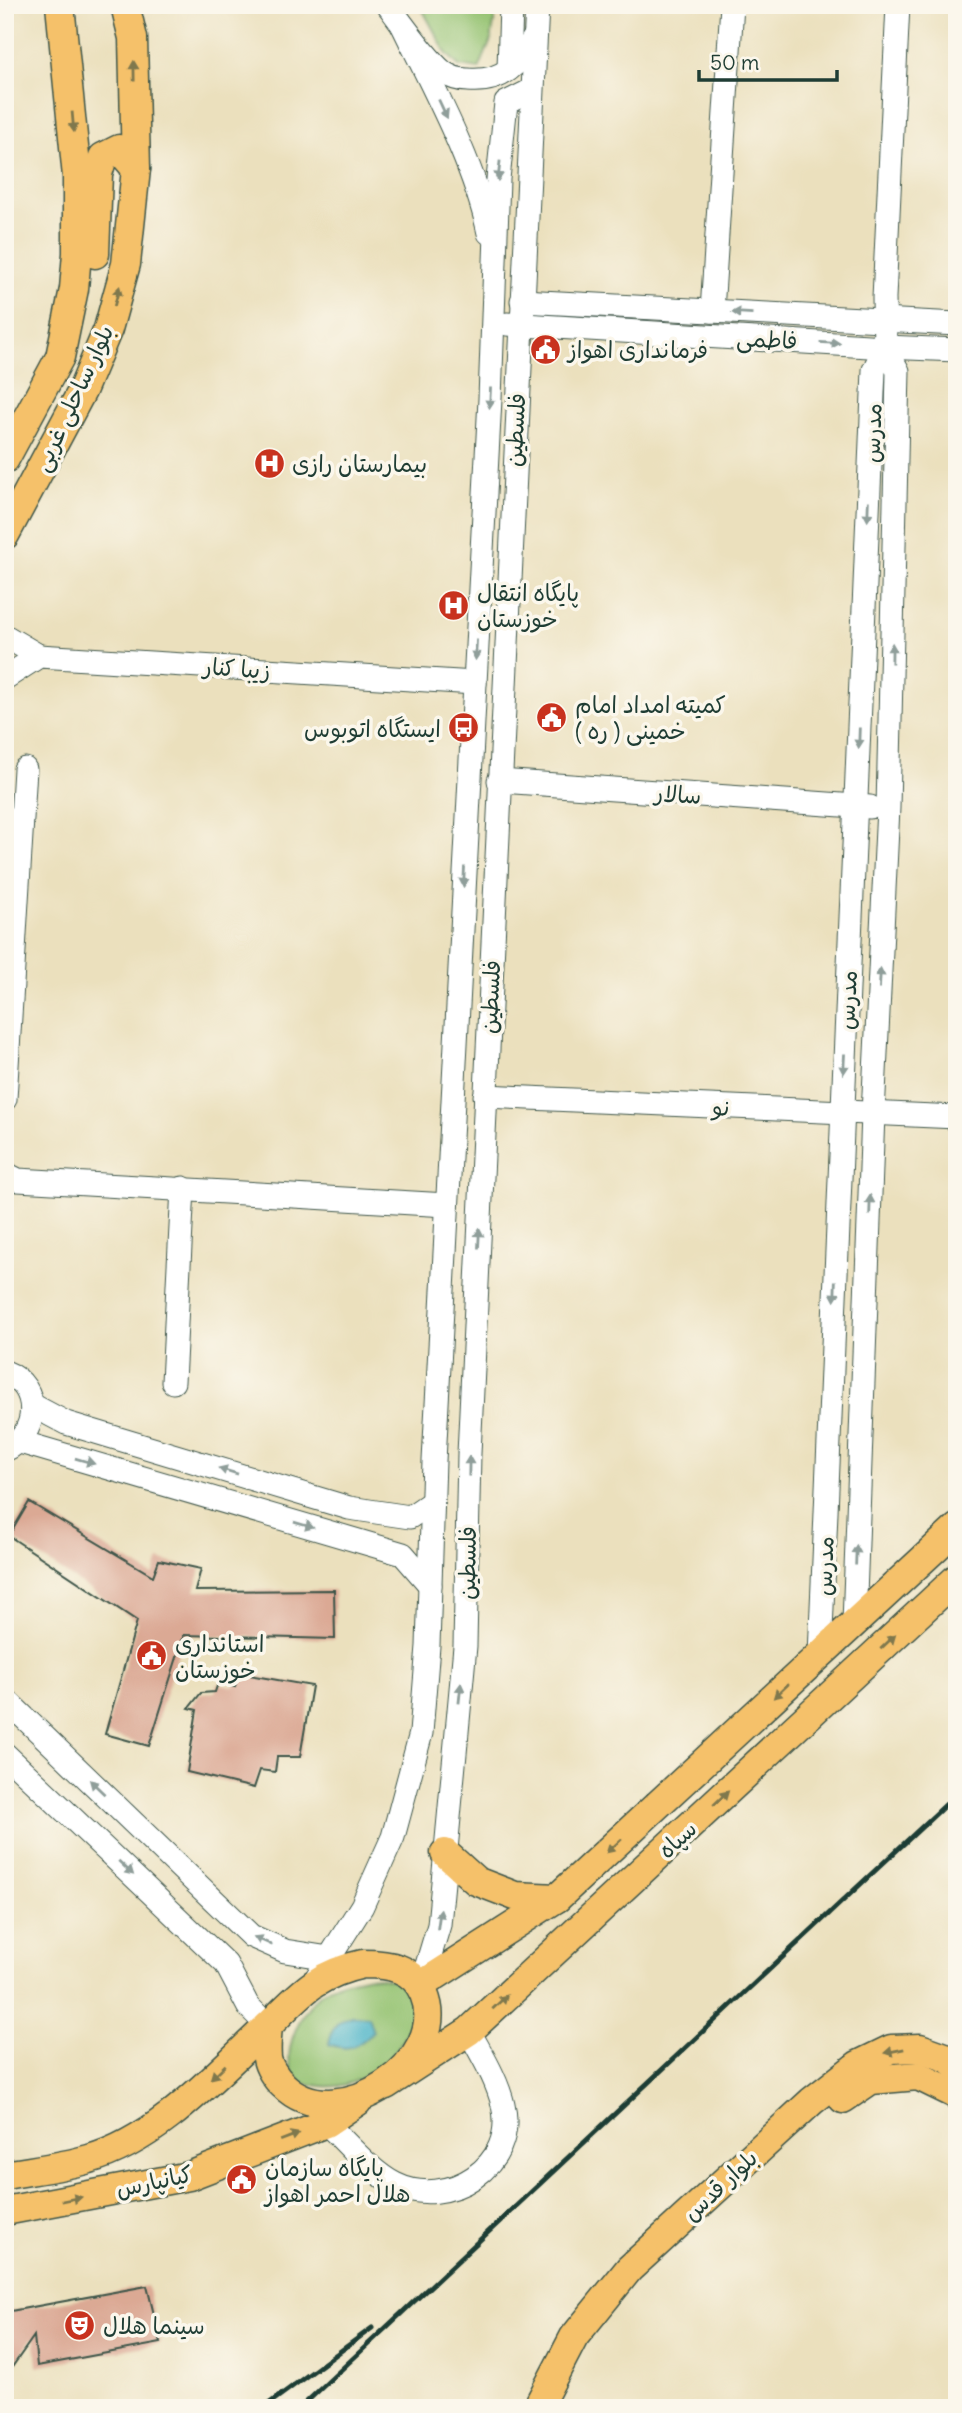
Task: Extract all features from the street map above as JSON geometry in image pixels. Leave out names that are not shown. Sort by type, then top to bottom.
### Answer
[{"type":"main road","name":"بلوار ساحلی غربی","points":[[5,459],[60,357],[74,289],[77,253],[76,165],[60,5]]},
{"type":"main road","name":"بلوار ساحلی غربی","points":[[5,535],[82,391],[108,329],[126,264],[136,169],[133,38],[125,5]]},
{"type":"main road","points":[[5,501],[63,389],[83,342],[93,290],[98,174],[103,157],[119,149],[136,169]]},
{"type":"main road","points":[[77,253],[97,207]]},
{"type":"main road","points":[[60,357],[63,389]]},
{"type":"main road","name":"سپاه","points":[[421,1985],[557,1898],[957,1528]]},
{"type":"main road","name":"سپاه","points":[[379,2089],[469,2031],[957,1577]]},
{"type":"main road","points":[[445,1853],[476,1881],[515,1896],[557,1898]]},
{"type":"main road","points":[[383,1964],[404,1970],[421,1985],[429,2005],[427,2027],[410,2062],[379,2089],[337,2103],[317,2103],[295,2097],[279,2082],[267,2061],[268,2026],[321,1970],[383,1964]]},
{"type":"main road","name":"کیانپارس","points":[[5,2175],[91,2159],[130,2141],[173,2113],[268,2026]]},
{"type":"main road","name":"بلوار قدس","points":[[537,2408],[575,2337],[629,2269],[812,2101],[859,2065],[891,2049],[920,2048],[948,2058],[957,2066]]},
{"type":"main road","name":"بلوار قدس","points":[[553,2408],[595,2341],[632,2293],[822,2112],[871,2080],[918,2076],[957,2095]]},
{"type":"main road","name":"کیانپارس","points":[[5,2211],[189,2176],[326,2123],[379,2089]]},
{"type":"street","points":[[388,5],[444,72],[460,80],[486,82],[509,69],[526,52],[536,35]]},
{"type":"street","points":[[509,69],[511,5]]},
{"type":"street","name":"فلسطین","points":[[421,1985],[439,1925],[465,1646],[473,1359],[537,5]]},
{"type":"street","points":[[712,311],[732,5]]},
{"type":"street","name":"مدرس","points":[[820,1655],[874,370],[885,348],[884,299],[898,5]]},
{"type":"street","points":[[403,26],[449,123],[484,209],[496,267]]},
{"type":"street","name":"فلسطین","points":[[321,1970],[362,1906],[393,1837],[421,1733],[428,1646],[432,1502],[496,267],[498,179],[506,103],[533,90]]},
{"type":"street","name":"فاطمی","points":[[522,301],[957,324]]},
{"type":"street","name":"فاطمی","points":[[493,324],[885,348],[957,349]]},
{"type":"street","name":"مدرس","points":[[854,1623],[873,1114],[888,808],[898,371],[885,348]]},
{"type":"street","points":[[5,636],[39,656],[5,678]]},
{"type":"street","name":"زیبا کنار","points":[[39,656],[475,683]]},
{"type":"street","points":[[5,1099],[7,1028],[25,769]]},
{"type":"street","name":"سالار","points":[[499,781],[888,808]]},
{"type":"street","name":"نو","points":[[485,1096],[957,1117]]},
{"type":"street","points":[[5,1171],[19,1180],[447,1205]]},
{"type":"street","points":[[173,1382],[183,1188]]},
{"type":"street","points":[[439,1356],[473,1359]]},
{"type":"street","points":[[5,1372],[20,1381],[28,1392],[32,1405],[28,1431],[13,1446],[403,1555],[430,1585]]},
{"type":"street","points":[[32,1405],[66,1423],[355,1509],[410,1517],[432,1502]]},
{"type":"street","points":[[351,1539],[355,1509]]},
{"type":"street","points":[[5,1699],[251,1936],[321,1970]]},
{"type":"street","points":[[5,1754],[226,1964],[247,2006],[268,2026]]},
{"type":"street","points":[[326,2123],[365,2161],[394,2184],[428,2193],[453,2189],[473,2179],[495,2158],[504,2134],[503,2106],[489,2070],[469,2031]]},
{"type":"green space","points":[[420,5],[497,5],[491,40],[479,69],[459,66],[446,53]]},
{"type":"green space","points":[[370,1976],[398,1983],[409,1995],[411,2019],[398,2048],[375,2071],[361,2079],[330,2086],[302,2082],[292,2071],[289,2060],[290,2047],[300,2020],[324,1991],[346,1981]]},
{"type":"water","points":[[352,2016],[368,2017],[373,2032],[353,2047],[342,2048],[329,2044],[336,2026]]},
{"type":"building","name":"استانداری خوزستان","points":[[29,1502],[153,1576],[159,1560],[201,1569],[195,1591],[334,1590],[335,1639],[184,1635],[149,1746],[105,1734],[137,1621],[9,1536]]},
{"type":"building","points":[[238,1673],[312,1686],[300,1757],[277,1757],[275,1772],[260,1770],[254,1788],[187,1772],[197,1710],[189,1708],[201,1693],[215,1692],[218,1683],[235,1687]]},
{"type":"building","name":"سینما هلال","points":[[147,2286],[161,2343],[37,2366],[34,2336],[5,2377],[5,2321],[11,2311]]},
{"type":"railway","points":[[300,2408],[957,1794]]},
{"type":"railway","points":[[263,2408],[372,2328]]},
{"type":"place","name":"فرمانداری اهواز","points":[[545,349]]},
{"type":"place","name":"بیمارستان رازی","points":[[269,463]]},
{"type":"place","name":"پایگاه انتقال خوزستان","points":[[454,605]]},
{"type":"place","name":"کمیته امداد امام خمینی ( ره )","points":[[552,717]]},
{"type":"place","name":"ایستگاه اتوبوس","points":[[464,728]]},
{"type":"place","name":"استانداری خوزستان","points":[[152,1656]]},
{"type":"place","name":"پایگاه سازمان هلال احمر اهواز","points":[[242,2180]]},
{"type":"place","name":"سینما هلال","points":[[80,2325]]}]
